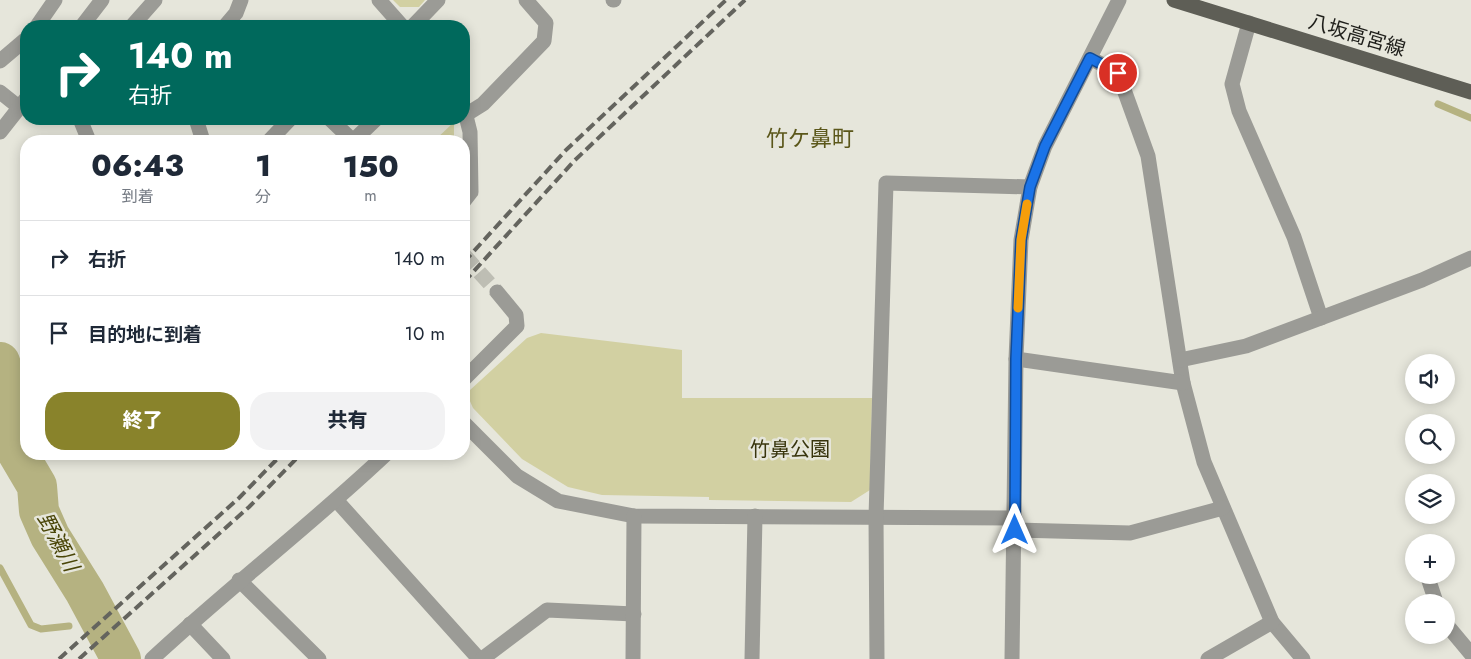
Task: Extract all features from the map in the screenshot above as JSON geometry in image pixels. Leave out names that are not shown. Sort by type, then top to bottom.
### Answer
[{"type":"main road","name":"八坂高宮線","points":[[1174,0],[1471,92]]},
{"type":"street","points":[[41,20],[56,0]]},
{"type":"street","points":[[87,20],[102,0]]},
{"type":"street","points":[[137,20],[155,0]]},
{"type":"street","points":[[230,20],[236,13],[241,0]]},
{"type":"street","points":[[379,0],[397,20]]},
{"type":"street","points":[[420,20],[438,0]]},
{"type":"street","points":[[470,109],[483,104],[544,41],[546,24],[526,0]]},
{"type":"street","points":[[1012,659],[1016,359],[1021,240],[1030,187],[1045,146],[1119,0]]},
{"type":"street","points":[[1249,23],[1232,84],[1239,111],[1294,237],[1321,318]]},
{"type":"street","points":[[0,61],[20,44]]},
{"type":"street","points":[[1090,58],[1118,73],[1148,156],[1184,383],[1204,462],[1272,622],[1303,659]]},
{"type":"street","points":[[0,92],[20,102]]},
{"type":"street","points":[[0,132],[20,108]]},
{"type":"street","points":[[275,135],[284,125]]},
{"type":"street","points":[[336,125],[347,135]]},
{"type":"street","points":[[359,135],[370,125]]},
{"type":"street","points":[[468,125],[470,193]]},
{"type":"street","points":[[877,659],[876,517],[886,183],[1030,187]]},
{"type":"street","points":[[1180,360],[1246,346],[1422,280],[1471,258]]},
{"type":"street","points":[[470,373],[517,326],[516,314],[496,292]]},
{"type":"street","points":[[1016,359],[1184,383]]},
{"type":"street","points":[[470,429],[517,476],[558,501],[634,516],[876,517],[1015,524],[1130,533],[1223,508]]},
{"type":"street","points":[[152,659],[239,580],[336,501],[380,460]]},
{"type":"street","points":[[336,501],[481,659],[547,610],[634,614]]},
{"type":"street","points":[[633,659],[634,516]]},
{"type":"street","points":[[752,659],[755,516]]},
{"type":"street","points":[[239,580],[319,659]]},
{"type":"street","points":[[1208,659],[1272,622]]},
{"type":"street","points":[[190,624],[223,659]]},
{"type":"street","points":[[1455,635],[1471,654]]},
{"type":"green space","points":[[393,0],[425,0],[419,7],[400,7]]},
{"type":"green space","points":[[451,125],[454,125],[454,135],[440,135]]},
{"type":"green space","name":"竹鼻公園","points":[[541,333],[682,350],[682,398],[872,398],[870,490],[851,502],[709,500],[709,497],[602,495],[568,487],[522,459],[473,408],[470,401],[470,390],[527,338]]},
{"type":"waterway","points":[[1438,104],[1471,118]]},
{"type":"waterway","name":"野瀬川","points":[[0,362],[10,391],[14,447],[20,457]]},
{"type":"waterway","name":"野瀬川","points":[[22,460],[37,486],[39,511],[50,536],[85,592],[121,659]]},
{"type":"waterway","points":[[0,568],[31,625],[41,629],[69,626]]},
{"type":"waterway","points":[[85,614],[94,609]]},
{"type":"tunnel","points":[[470,262],[497,292]]},
{"type":"railway","points":[[470,255],[566,150],[726,0]]},
{"type":"railway","points":[[470,275],[575,160],[745,0]]},
{"type":"railway","points":[[59,659],[239,498],[276,460]]},
{"type":"railway","points":[[79,659],[249,507],[295,460]]},
{"type":"slow traffic","points":[[1018,308],[1021,240],[1027,204]]},
{"type":"district","name":"竹ケ鼻町","points":[[810,138]]},
{"type":"route","points":[[1015,530],[1016,359],[1021,240],[1030,187],[1045,146],[1090,58],[1118,73]]}]
